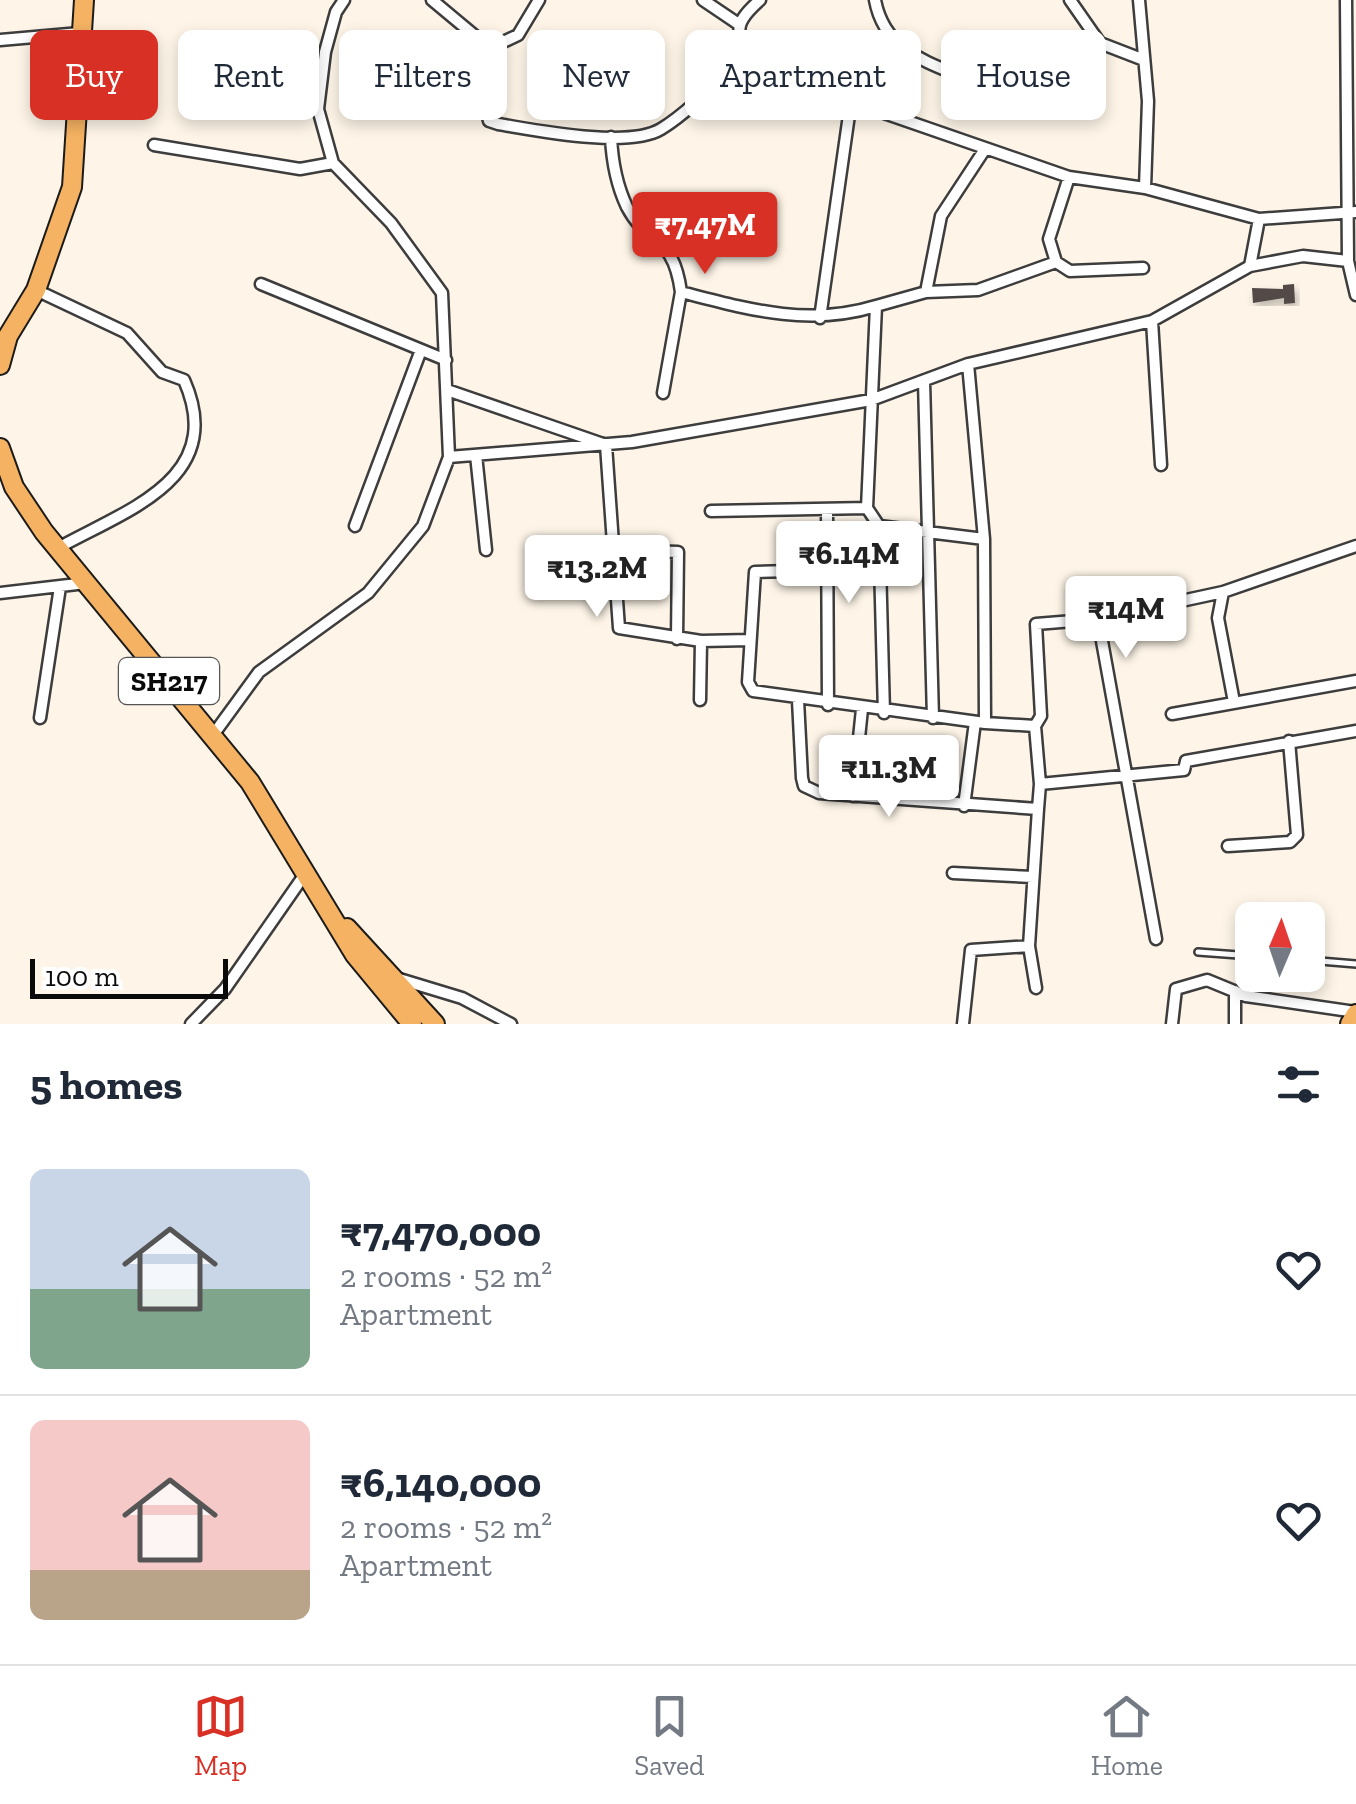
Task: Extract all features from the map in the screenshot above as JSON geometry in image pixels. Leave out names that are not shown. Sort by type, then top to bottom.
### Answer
[{"type":"main road","points":[[80,30],[84,0]]},
{"type":"main road","points":[[0,365],[8,336],[36,290],[72,186],[79,120]]},
{"type":"main road","name":"SH217","points":[[0,448],[14,486],[58,548],[250,782],[355,955],[412,1024]]},
{"type":"main road","name":"SH217","points":[[335,918],[396,978],[435,1024]]},
{"type":"main road","points":[[1350,1024],[1356,1013]]},
{"type":"street","points":[[319,101],[325,52],[336,12],[344,0]]},
{"type":"street","points":[[432,0],[468,30]]},
{"type":"street","points":[[507,40],[518,35],[539,0]]},
{"type":"street","points":[[703,0],[740,30]]},
{"type":"street","points":[[737,24],[760,0]]},
{"type":"street","points":[[875,0],[883,25],[901,48],[941,67]]},
{"type":"street","points":[[1070,0],[1100,43],[1144,60]]},
{"type":"street","points":[[1139,0],[1146,188]]},
{"type":"street","points":[[1346,0],[1352,213],[1348,261],[1356,295]]},
{"type":"street","points":[[0,40],[30,38]]},
{"type":"street","points":[[489,120],[578,137],[611,137],[658,131],[685,109]]},
{"type":"street","points":[[212,735],[259,672],[355,605],[392,565],[423,526],[449,457],[442,293],[435,278],[391,223],[333,164],[319,113]]},
{"type":"street","points":[[820,318],[847,120]]},
{"type":"street","points":[[905,120],[1070,177],[1146,188],[1259,219],[1352,213]]},
{"type":"street","points":[[611,137],[612,158],[628,209],[671,250],[680,292],[664,393]]},
{"type":"street","points":[[154,145],[300,169],[333,164]]},
{"type":"street","points":[[926,292],[941,216],[985,149]]},
{"type":"street","points":[[1070,177],[1049,238],[1056,262],[1070,271],[1143,268]]},
{"type":"street","points":[[1250,266],[1259,219]]},
{"type":"street","points":[[449,457],[606,445],[870,400],[968,364],[1152,321],[1250,266],[1303,256],[1348,261]]},
{"type":"street","points":[[680,292],[770,315],[820,318],[926,292],[978,290],[1056,262]]},
{"type":"street","points":[[261,284],[446,360]]},
{"type":"street","points":[[36,290],[127,333],[162,372],[184,380],[196,427],[184,465],[167,486],[58,548]]},
{"type":"street","points":[[876,306],[867,508],[879,526],[884,713]]},
{"type":"street","points":[[1152,321],[1161,465]]},
{"type":"street","points":[[355,526],[421,350]]},
{"type":"street","points":[[964,806],[980,722],[984,538],[968,364]]},
{"type":"street","points":[[924,381],[934,718]]},
{"type":"street","points":[[447,390],[606,445]]},
{"type":"street","points":[[606,445],[619,628],[701,641],[750,640]]},
{"type":"street","points":[[476,455],[486,550]]},
{"type":"street","points":[[711,511],[867,508]]},
{"type":"street","points":[[828,509],[828,704]]},
{"type":"street","points":[[879,526],[984,538]]},
{"type":"street","points":[[1036,988],[1029,946],[1040,784],[1035,726],[1041,716],[1036,624],[1098,619],[1223,592],[1356,546]]},
{"type":"street","points":[[612,550],[678,552],[676,638]]},
{"type":"street","points":[[829,570],[755,572],[748,682],[753,692],[884,713],[1035,726]]},
{"type":"street","points":[[0,593],[86,583]]},
{"type":"street","points":[[40,718],[60,587]]},
{"type":"street","points":[[1223,592],[1218,618],[1234,702]]},
{"type":"street","points":[[1098,619],[1156,939]]},
{"type":"street","points":[[700,700],[701,641]]},
{"type":"street","points":[[1172,714],[1356,682]]},
{"type":"street","points":[[798,700],[804,786],[853,796],[1038,809]]},
{"type":"street","points":[[853,796],[862,710]]},
{"type":"street","points":[[1040,784],[1184,770],[1186,760],[1356,730]]},
{"type":"street","points":[[1228,846],[1290,842],[1297,836],[1289,742]]},
{"type":"street","points":[[953,873],[1034,878]]},
{"type":"street","points":[[191,1024],[225,989],[305,874]]},
{"type":"street","points":[[963,1024],[971,950],[1029,946]]},
{"type":"street","points":[[396,978],[462,998],[511,1024]]},
{"type":"street","points":[[1172,1024],[1173,998],[1181,984],[1207,980],[1235,991]]},
{"type":"street","points":[[1235,992],[1235,1024]]},
{"type":"street","points":[[1240,992],[1356,1013]]},
{"type":"lane","points":[[1198,952],[1235,955]]},
{"type":"lane","points":[[1325,961],[1356,964]]},
{"type":"building","points":[[1294,284],[1295,303],[1284,304],[1284,298],[1253,303],[1252,288],[1283,289],[1283,285]]}]
